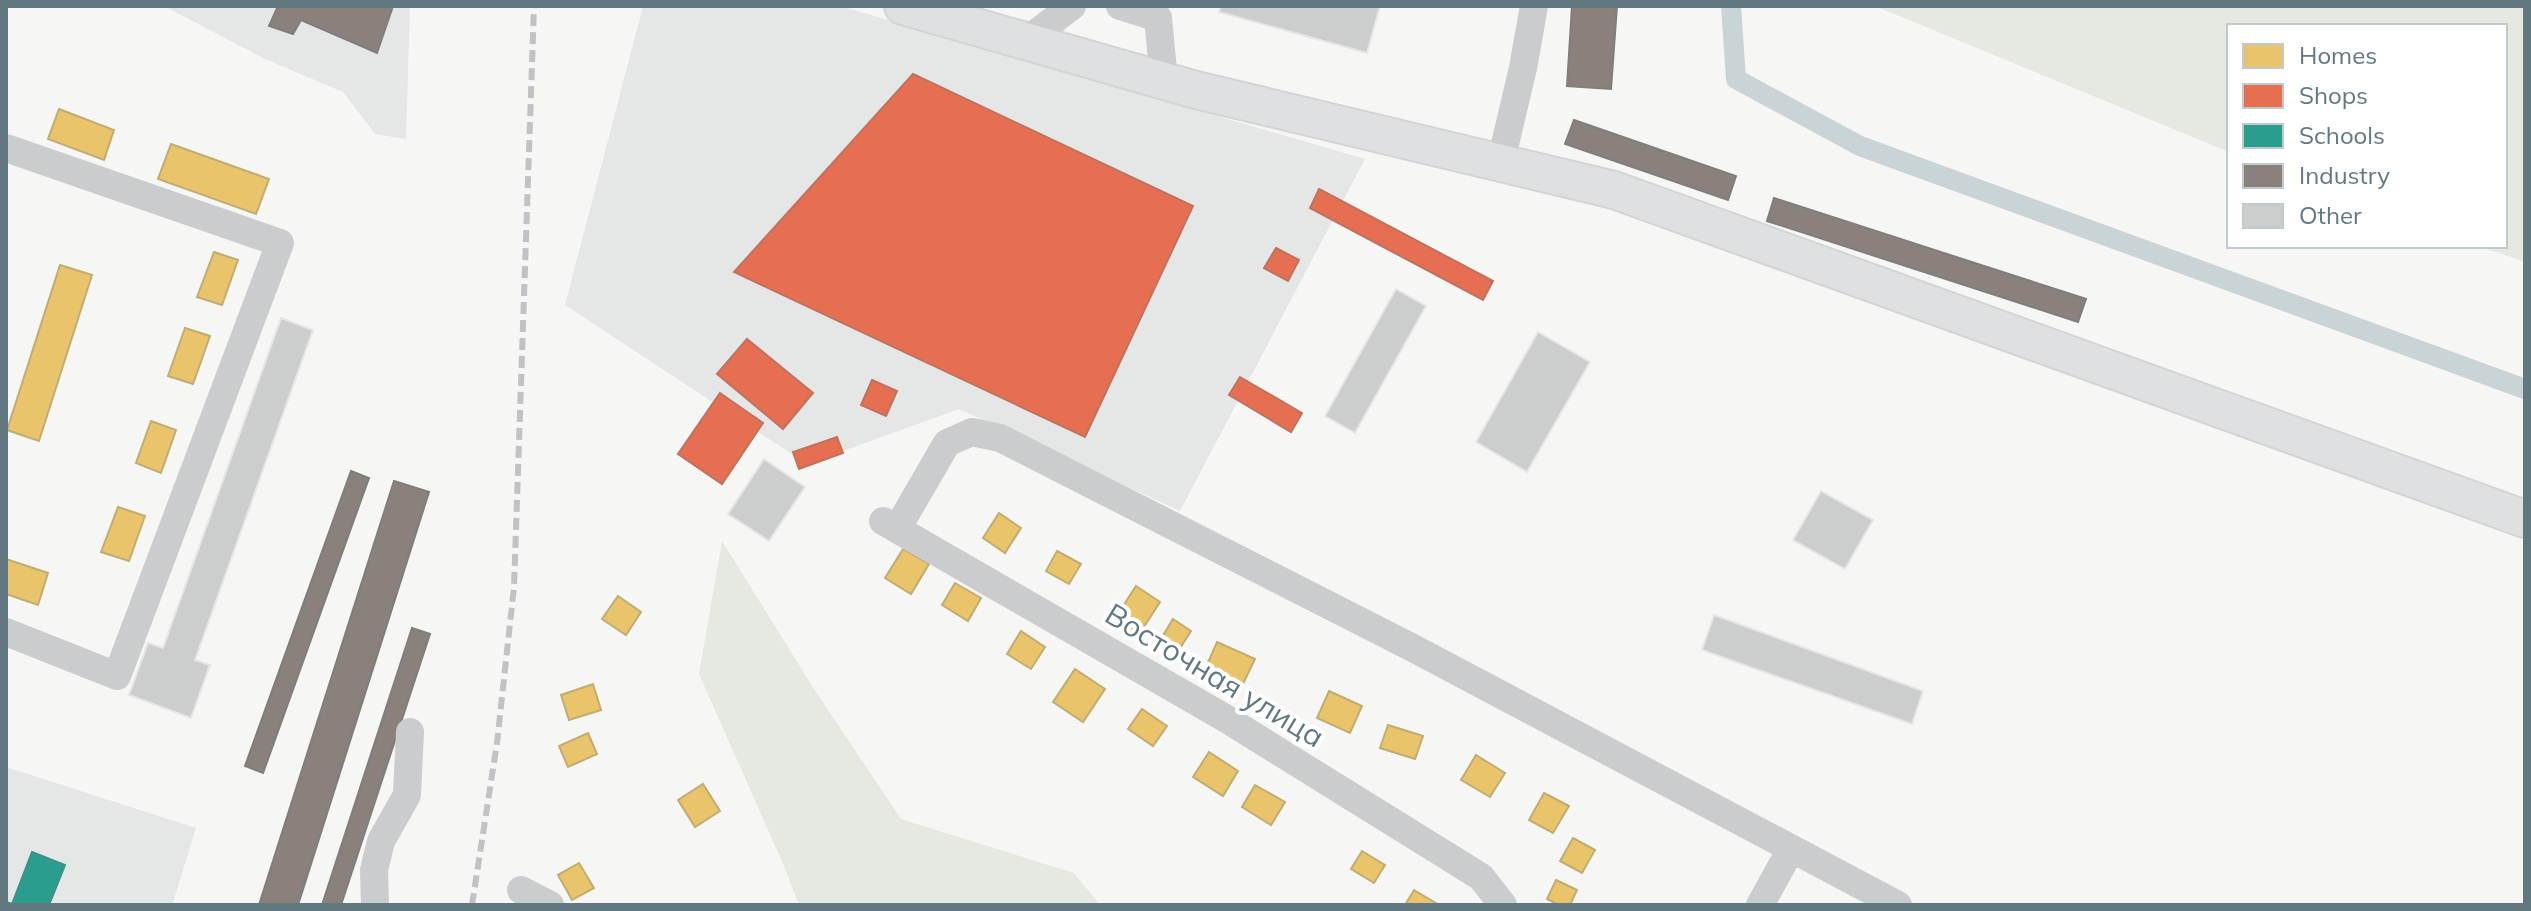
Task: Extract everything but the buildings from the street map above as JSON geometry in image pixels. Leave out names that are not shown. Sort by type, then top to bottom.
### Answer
[{"type":"main road","points":[[903,6],[1164,81],[1614,190],[2525,519]]},
{"type":"street","points":[[1026,41],[1072,6]]},
{"type":"street","points":[[1120,6],[1158,18],[1164,81]]},
{"type":"street","points":[[1501,161],[1534,6]]},
{"type":"street","points":[[6,148],[280,243],[117,676],[6,632]]},
{"type":"street","name":"Восточная улица","points":[[1503,905],[1481,877],[1225,718],[889,524],[947,443],[972,432],[1000,438],[1411,647],[1791,849]]},
{"type":"street","points":[[375,905],[374,870],[381,841],[407,795],[410,732]]},
{"type":"street","points":[[1760,905],[1791,849],[1898,905]]},
{"type":"street","points":[[521,890],[550,905]]},
{"type":"shaded area","points":[[164,6],[410,6],[406,139],[375,134],[343,92],[265,59]]},
{"type":"shaded area","points":[[643,6],[840,6],[1365,159],[1180,511],[959,409],[807,464],[565,305]]},
{"type":"shaded area","points":[[1875,6],[2525,6],[2525,262],[2485,248],[2507,248],[2507,24],[2227,24],[2227,151]]},
{"type":"shaded area","points":[[722,541],[814,689],[901,819],[1074,873],[1100,905],[799,905],[699,674]]},
{"type":"shaded area","points":[[6,767],[196,828],[172,905],[6,905]]},
{"type":"waterway","points":[[1731,6],[1736,79],[1860,146],[2525,389]]},
{"type":"railway","points":[[472,905],[497,743],[514,587],[534,6]]}]
